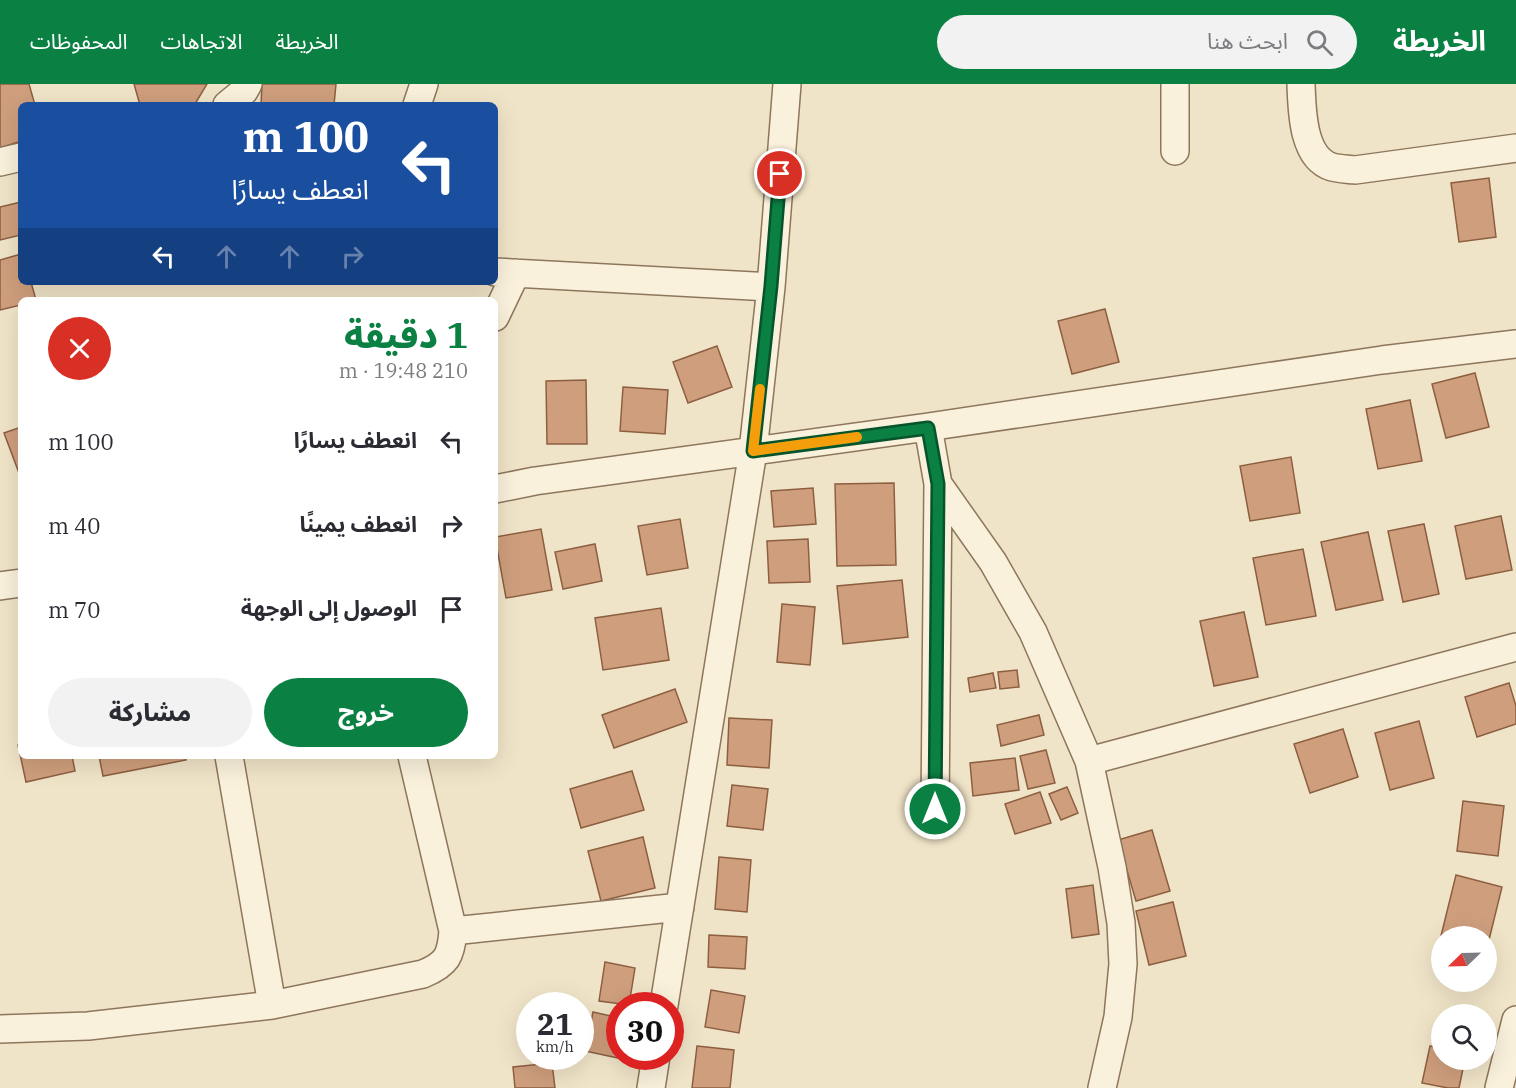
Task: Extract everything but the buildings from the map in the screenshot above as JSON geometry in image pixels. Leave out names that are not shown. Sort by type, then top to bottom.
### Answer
[{"type":"street","points":[[231,102],[244,91],[248,84]]},
{"type":"street","points":[[418,102],[424,84]]},
{"type":"street","points":[[666,992],[753,451],[771,286],[787,84]]},
{"type":"street","points":[[1175,84],[1175,151]]},
{"type":"street","points":[[1301,84],[1303,126],[1315,155],[1330,166],[1356,170],[1516,148]]},
{"type":"street","points":[[0,162],[18,158]]},
{"type":"street","points":[[498,304],[505,272],[771,286]]},
{"type":"street","points":[[498,489],[928,428],[1382,360],[1516,344]]},
{"type":"street","points":[[928,428],[938,484],[935,809]]},
{"type":"street","points":[[938,484],[993,562],[1033,632],[1089,761],[1112,867],[1121,923],[1123,964],[1118,1017],[1102,1088]]},
{"type":"street","points":[[1089,761],[1516,647]]},
{"type":"street","points":[[230,759],[272,1005]]},
{"type":"street","points":[[0,1029],[88,1026],[272,1005],[423,974],[435,969],[445,961],[451,950],[453,931],[413,759]]},
{"type":"street","points":[[453,931],[680,907]]},
{"type":"street","points":[[1499,1088],[1516,1020]]},
{"type":"street","points":[[651,1088],[654,1070]]},
{"type":"slow traffic","points":[[760,389],[753,451],[857,437]]},
{"type":"route","points":[[780,174],[771,286],[753,451],[928,428],[938,484],[935,809]]}]
